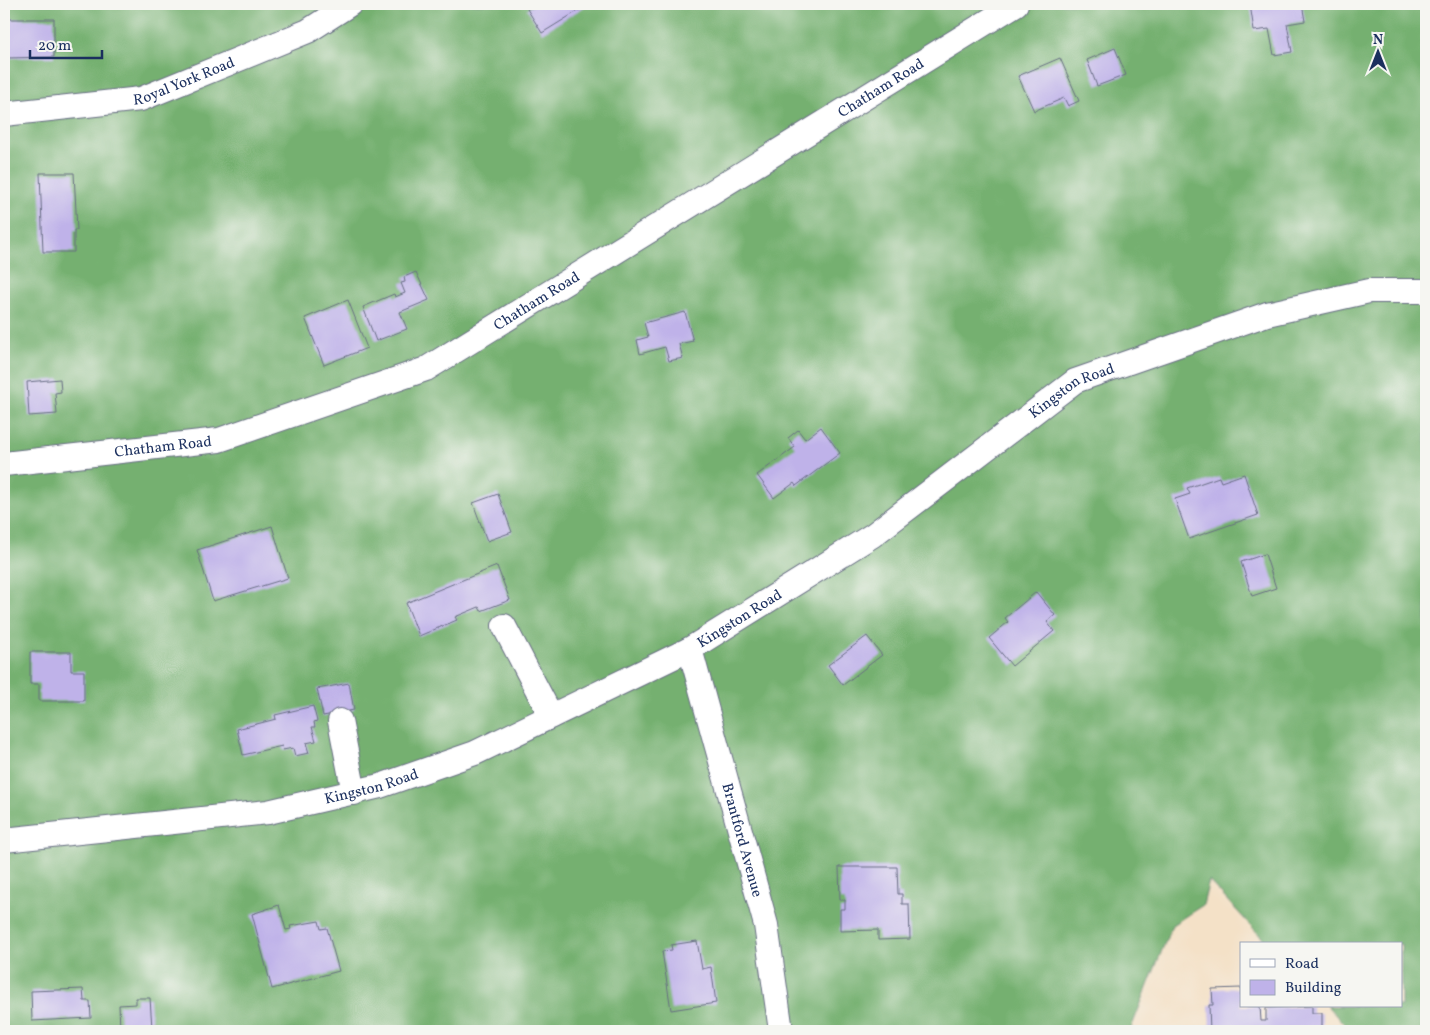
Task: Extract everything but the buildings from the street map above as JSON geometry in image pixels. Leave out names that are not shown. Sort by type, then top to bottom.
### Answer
[{"type":"street","name":"Royal York Road","points":[[4,114],[141,99],[308,31],[350,4]]},
{"type":"street","name":"Chatham Road","points":[[4,464],[219,440],[426,369],[1016,4]]},
{"type":"street","name":"Kingston Road","points":[[4,840],[268,812],[380,786],[475,752],[690,649],[873,535],[1075,381],[1267,314],[1369,291],[1426,291]]},
{"type":"street","points":[[504,626],[551,716]]},
{"type":"street","name":"Brantford Avenue","points":[[690,649],[766,925],[781,1031]]},
{"type":"street","points":[[340,721],[354,792]]},
{"type":"green space","points":[[4,4],[1426,4],[1426,1031],[1351,1031],[1329,1008],[1402,1008],[1402,942],[1266,942],[1209,881],[1203,905],[1172,925],[1130,1031],[4,1031]]}]
